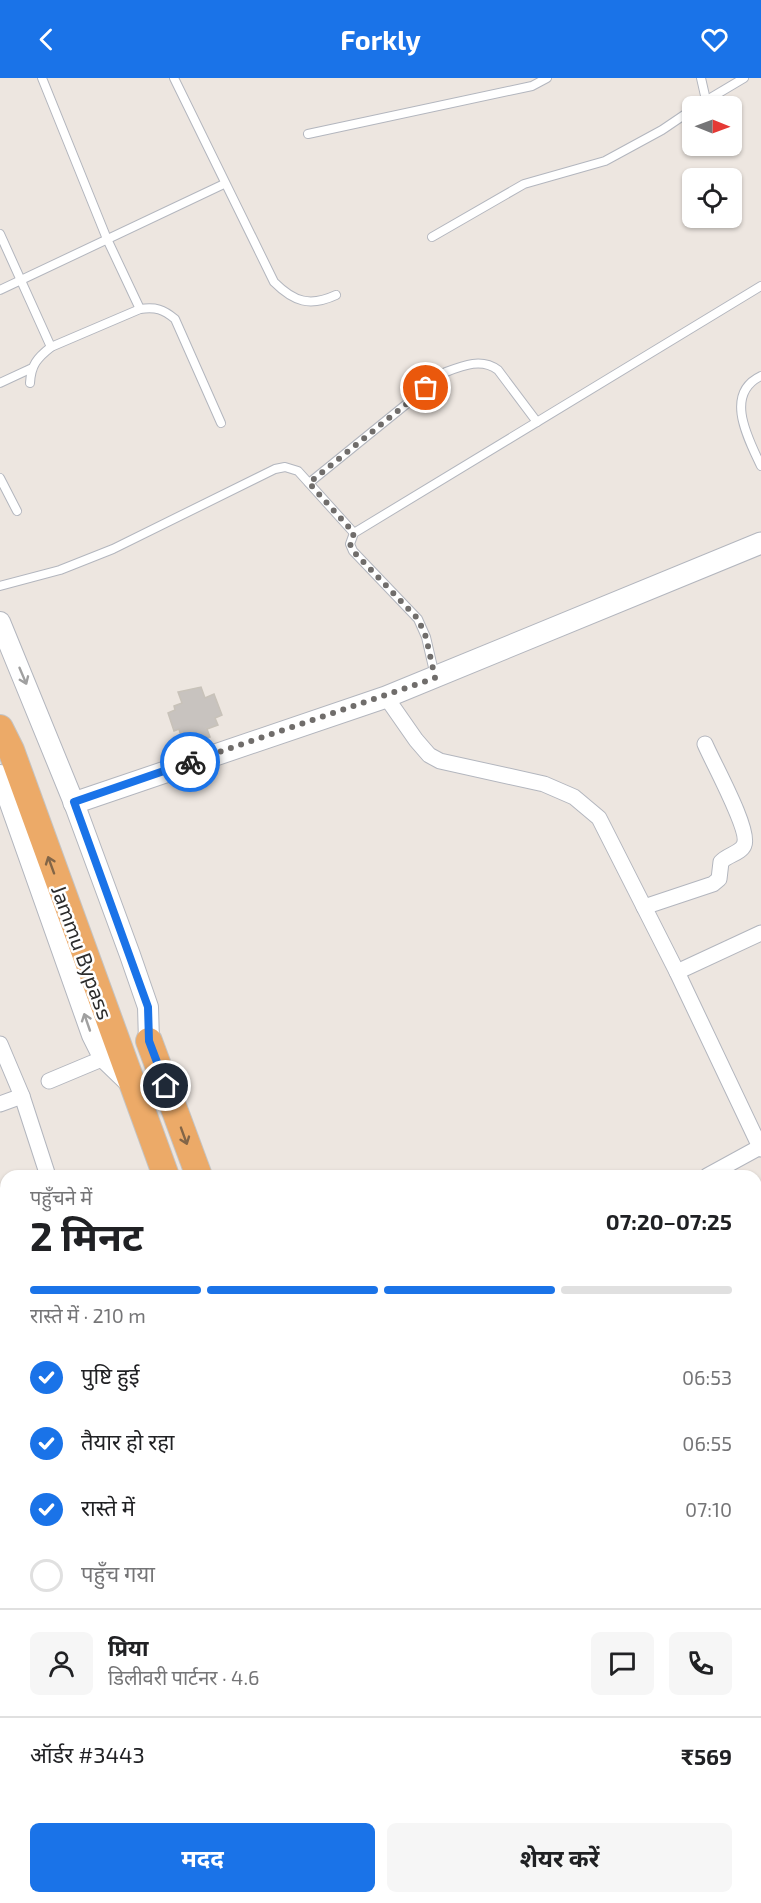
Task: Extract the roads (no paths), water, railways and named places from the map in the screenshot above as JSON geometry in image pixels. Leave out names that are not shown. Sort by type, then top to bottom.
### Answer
[{"type":"highway","name":"Jammu Bypass","points":[[4,745],[164,1170]]},
{"type":"highway","points":[[149,1041],[197,1170]]},
{"type":"main road","points":[[74,802],[386,697],[761,543]]},
{"type":"street","points":[[0,622],[74,802],[148,1007],[149,1041]]},
{"type":"street","points":[[386,697],[429,755],[440,761],[544,783],[587,805],[599,818],[759,1139],[715,1170]]},
{"type":"street","points":[[644,907],[713,884],[719,879],[721,862],[743,848],[745,838],[740,821],[705,744]]},
{"type":"street","points":[[0,777],[92,1035],[104,1058],[132,1086]]},
{"type":"street","points":[[677,972],[761,933]]},
{"type":"street","points":[[0,1044],[22,1096],[46,1170]]},
{"type":"street","points":[[49,1081],[104,1058]]},
{"type":"street","points":[[0,1104],[22,1096]]},
{"type":"lane","points":[[42,78],[107,239],[140,309]]},
{"type":"lane","points":[[174,78],[274,282],[288,295],[305,303],[322,301],[336,295]]},
{"type":"lane","points":[[308,134],[532,86],[547,78]]},
{"type":"lane","points":[[701,78],[705,96]]},
{"type":"lane","points":[[713,96],[744,78]]},
{"type":"lane","points":[[432,237],[524,184],[605,161],[682,116]]},
{"type":"lane","points":[[0,290],[224,184]]},
{"type":"lane","points":[[0,234],[51,347]]},
{"type":"lane","points":[[435,678],[426,637],[418,619],[353,551],[350,544],[354,533],[761,286]]},
{"type":"lane","points":[[0,383],[30,369],[51,347],[140,309],[165,310],[175,319],[220,423]]},
{"type":"lane","points":[[309,483],[446,372],[460,366],[490,364],[498,370],[537,422]]},
{"type":"lane","points":[[30,369],[30,383]]},
{"type":"lane","points":[[761,376],[748,384],[741,401],[744,428],[761,466]]},
{"type":"lane","points":[[0,586],[60,570],[113,549],[275,469],[292,468],[309,483],[354,533]]},
{"type":"lane","points":[[0,478],[17,511]]}]
